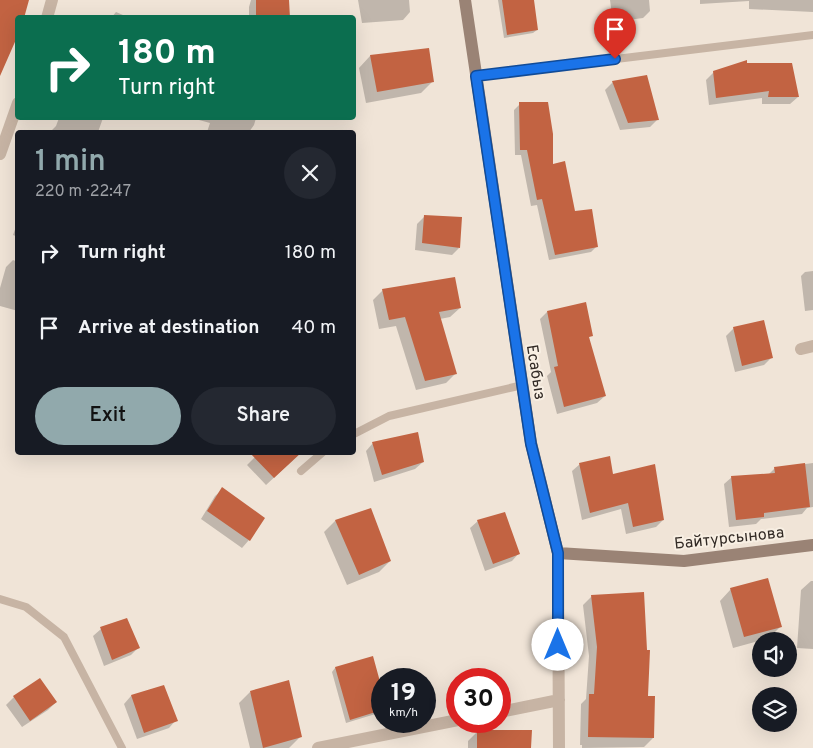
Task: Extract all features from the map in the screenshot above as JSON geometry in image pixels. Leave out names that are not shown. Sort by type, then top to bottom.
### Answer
[{"type":"main road","name":"Есабыз","points":[[465,0],[531,444],[558,553]]},
{"type":"main road","name":"Байтурсынова","points":[[558,553],[684,561],[813,545]]},
{"type":"street","points":[[47,15],[52,0]]},
{"type":"street","points":[[0,154],[15,112]]},
{"type":"street","name":"Есабыз","points":[[558,553],[559,748]]},
{"type":"street","points":[[511,710],[559,700]]},
{"type":"street","points":[[318,748],[446,722]]},
{"type":"lane","points":[[476,76],[813,35]]},
{"type":"lane","points":[[356,433],[389,416],[523,385]]},
{"type":"lane","points":[[301,471],[320,455]]},
{"type":"lane","points":[[0,599],[26,607],[64,637],[122,748]]},
{"type":"building","points":[[0,0],[29,0],[25,15],[15,15],[15,42],[0,76]]},
{"type":"building","points":[[256,0],[289,0],[290,15],[256,15]]},
{"type":"building","points":[[502,0],[534,0],[538,30],[507,35]]},
{"type":"building","points":[[429,48],[434,82],[377,92],[370,55]]},
{"type":"building","points":[[747,60],[747,63],[792,63],[799,97],[768,97],[769,91],[716,98],[713,71]]},
{"type":"building","points":[[647,75],[659,120],[628,123],[612,81]]},
{"type":"building","points":[[519,102],[548,102],[553,134],[553,164],[565,161],[575,211],[592,209],[598,247],[555,255],[542,199],[537,200],[527,150],[520,150]]},
{"type":"building","points":[[424,215],[462,217],[460,248],[422,243]]},
{"type":"building","points":[[455,277],[461,308],[439,312],[457,374],[425,381],[405,317],[389,320],[382,289]]},
{"type":"building","points":[[586,302],[593,336],[589,337],[606,396],[564,407],[554,367],[558,366],[547,311]]},
{"type":"building","points":[[764,320],[773,358],[742,366],[733,327]]},
{"type":"building","points":[[418,432],[424,462],[382,475],[372,442]]},
{"type":"building","points":[[252,455],[299,455],[274,478]]},
{"type":"building","points":[[610,456],[613,474],[655,464],[664,520],[633,527],[628,503],[590,513],[579,463]]},
{"type":"building","points":[[805,463],[810,507],[764,513],[764,517],[736,520],[731,476],[775,473],[774,467]]},
{"type":"building","points":[[222,487],[265,518],[250,541],[207,511]]},
{"type":"building","points":[[371,508],[391,561],[359,575],[335,520]]},
{"type":"building","points":[[505,512],[520,554],[493,564],[477,520]]},
{"type":"building","points":[[768,578],[782,627],[763,632],[752,632],[752,635],[744,637],[730,588]]},
{"type":"building","points":[[644,592],[647,650],[650,650],[648,696],[655,696],[654,738],[588,737],[589,694],[594,694],[597,647],[591,595]]},
{"type":"building","points":[[127,618],[140,648],[112,660],[100,627]]},
{"type":"building","points":[[373,656],[376,668],[371,668],[371,713],[350,720],[335,667]]},
{"type":"building","points":[[40,678],[57,702],[30,721],[13,696]]},
{"type":"building","points":[[289,680],[302,737],[263,748],[250,691]]},
{"type":"building","points":[[164,685],[178,721],[144,733],[131,695]]},
{"type":"building","points":[[511,730],[532,730],[531,748],[477,748],[477,733],[511,733]]},
{"type":"route","points":[[558,645],[558,553],[531,444],[476,76],[615,59]]}]
